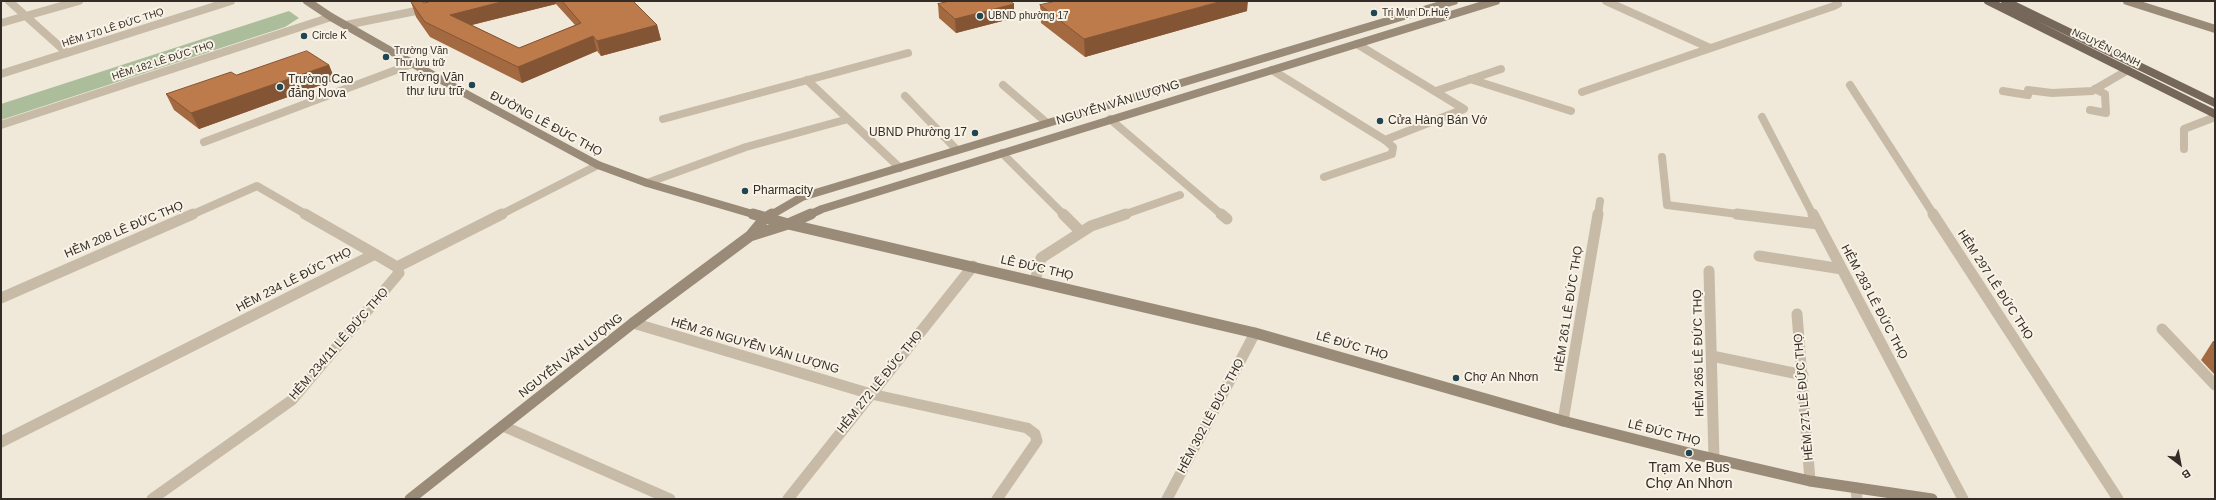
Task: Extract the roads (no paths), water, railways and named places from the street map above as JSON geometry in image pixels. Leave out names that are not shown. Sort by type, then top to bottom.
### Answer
[{"type":"main road","name":"NGUYỄN OANH","points":[[1988,1],[2215,114]]},
{"type":"main road","name":"NGUYỄN OANH","points":[[2005,1],[2215,103]]},
{"type":"street","points":[[9,1],[67,53]]},
{"type":"street","points":[[1,23],[79,1]]},
{"type":"street","name":"HẺM 170 LÊ ĐỨC THỌ","points":[[1,74],[231,1]]},
{"type":"street","points":[[307,1],[331,17]]},
{"type":"street","name":"NGUYỄN VĂN LƯỢNG","points":[[410,499],[633,323],[750,236],[765,218],[802,197],[1454,1]]},
{"type":"street","name":"NGUYỄN VĂN LƯỢNG","points":[[750,236],[788,224],[822,210],[1002,153],[1496,1]]},
{"type":"street","points":[[1606,1],[1710,48]]},
{"type":"street","points":[[2126,1],[2215,29]]},
{"type":"street","points":[[1582,92],[1835,3]]},
{"type":"street","points":[[346,25],[435,7]]},
{"type":"street","name":"ĐƯỜNG LÊ ĐỨC THỌ","points":[[331,17],[412,64],[598,165],[647,183],[765,218]]},
{"type":"street","name":"HẺM 182 LÊ ĐỨC THỌ","points":[[1,125],[331,17]]},
{"type":"street","points":[[1357,44],[1464,109],[1385,140]]},
{"type":"street","points":[[663,119],[908,54]]},
{"type":"street","points":[[204,142],[412,64]]},
{"type":"street","points":[[1436,91],[1501,69]]},
{"type":"street","points":[[1272,70],[1385,140],[1392,147],[1392,154],[1324,177]]},
{"type":"street","points":[[2003,91],[2028,95],[2028,90],[2081,92],[2095,89],[2128,70]]},
{"type":"street","points":[[1470,79],[1571,111]]},
{"type":"street","points":[[807,80],[900,168]]},
{"type":"street","points":[[1003,85],[1047,123]]},
{"type":"street","name":"HẺM 297 LÊ ĐỨC THỌ","points":[[1850,85],[2118,499]]},
{"type":"street","points":[[2090,110],[2106,113],[2105,94],[2095,89]]},
{"type":"street","points":[[906,96],[957,150]]},
{"type":"street","points":[[2184,149],[2184,129],[2215,117]]},
{"type":"street","name":"HẺM 283 LÊ ĐỨC THỌ","points":[[1762,118],[1963,499]]},
{"type":"street","points":[[647,183],[746,146],[848,119]]},
{"type":"street","points":[[1110,119],[1227,219]]},
{"type":"street","points":[[1002,153],[1081,232]]},
{"type":"street","points":[[1662,157],[1668,205],[1818,224]]},
{"type":"street","points":[[375,254],[397,267],[598,165]]},
{"type":"street","name":"HẺM 208 LÊ ĐỨC THỌ","points":[[1,298],[257,186],[375,254]]},
{"type":"street","points":[[1035,281],[1041,258],[1091,226],[1180,195]]},
{"type":"street","name":"HẺM 261 LÊ ĐỨC THỌ","points":[[1563,421],[1600,201]]},
{"type":"street","name":"LÊ ĐỨC THỌ","points":[[765,218],[1255,333],[1563,421],[1714,459],[1810,480],[1856,493],[1932,499]]},
{"type":"street","name":"HẺM 234 LÊ ĐỨC THỌ","points":[[1,442],[375,254]]},
{"type":"street","points":[[1759,256],[1842,269]]},
{"type":"street","name":"HẺM 272 LÊ ĐỨC THỌ","points":[[788,499],[973,266]]},
{"type":"street","name":"HẺM 234/11 LÊ ĐỨC THỌ","points":[[152,499],[292,400],[399,273],[397,267]]},
{"type":"street","name":"HẺM 265 LÊ ĐỨC THỌ","points":[[1709,271],[1714,459]]},
{"type":"street","name":"HẺM 271 LÊ ĐỨC THỌ","points":[[1797,314],[1810,480]]},
{"type":"street","name":"HẺM 26 NGUYỄN VĂN LƯỢNG","points":[[633,323],[871,394],[1027,428],[1035,434],[1037,441],[997,499]]},
{"type":"street","points":[[2162,329],[2215,386]]},
{"type":"street","name":"HẺM 302 LÊ ĐỨC THỌ","points":[[1167,499],[1255,333]]},
{"type":"street","points":[[1712,356],[1802,376]]},
{"type":"street","points":[[503,426],[670,499]]},
{"type":"place","name":"Trị Mụn Dr.Huệ","points":[[1374,13]]},
{"type":"place","name":"UBND phường 17","points":[[980,16]]},
{"type":"place","name":"Circle K","points":[[304,36]]},
{"type":"place","name":"Trường Văn Thư lưu trữ","points":[[386,57]]},
{"type":"place","name":"Trường Văn thư lưu trữ","points":[[472,85]]},
{"type":"place","name":"Trường Cao đẳng Nova","points":[[280,87]]},
{"type":"place","name":"Cửa Hàng Bán Vớ","points":[[1380,121]]},
{"type":"place","name":"UBND Phường 17","points":[[975,133]]},
{"type":"place","name":"Pharmacity","points":[[745,191]]},
{"type":"place","name":"Chợ An Nhơn","points":[[1456,378]]},
{"type":"place","name":"Trạm Xe Bus Chợ An Nhơn","points":[[1689,453]]}]
